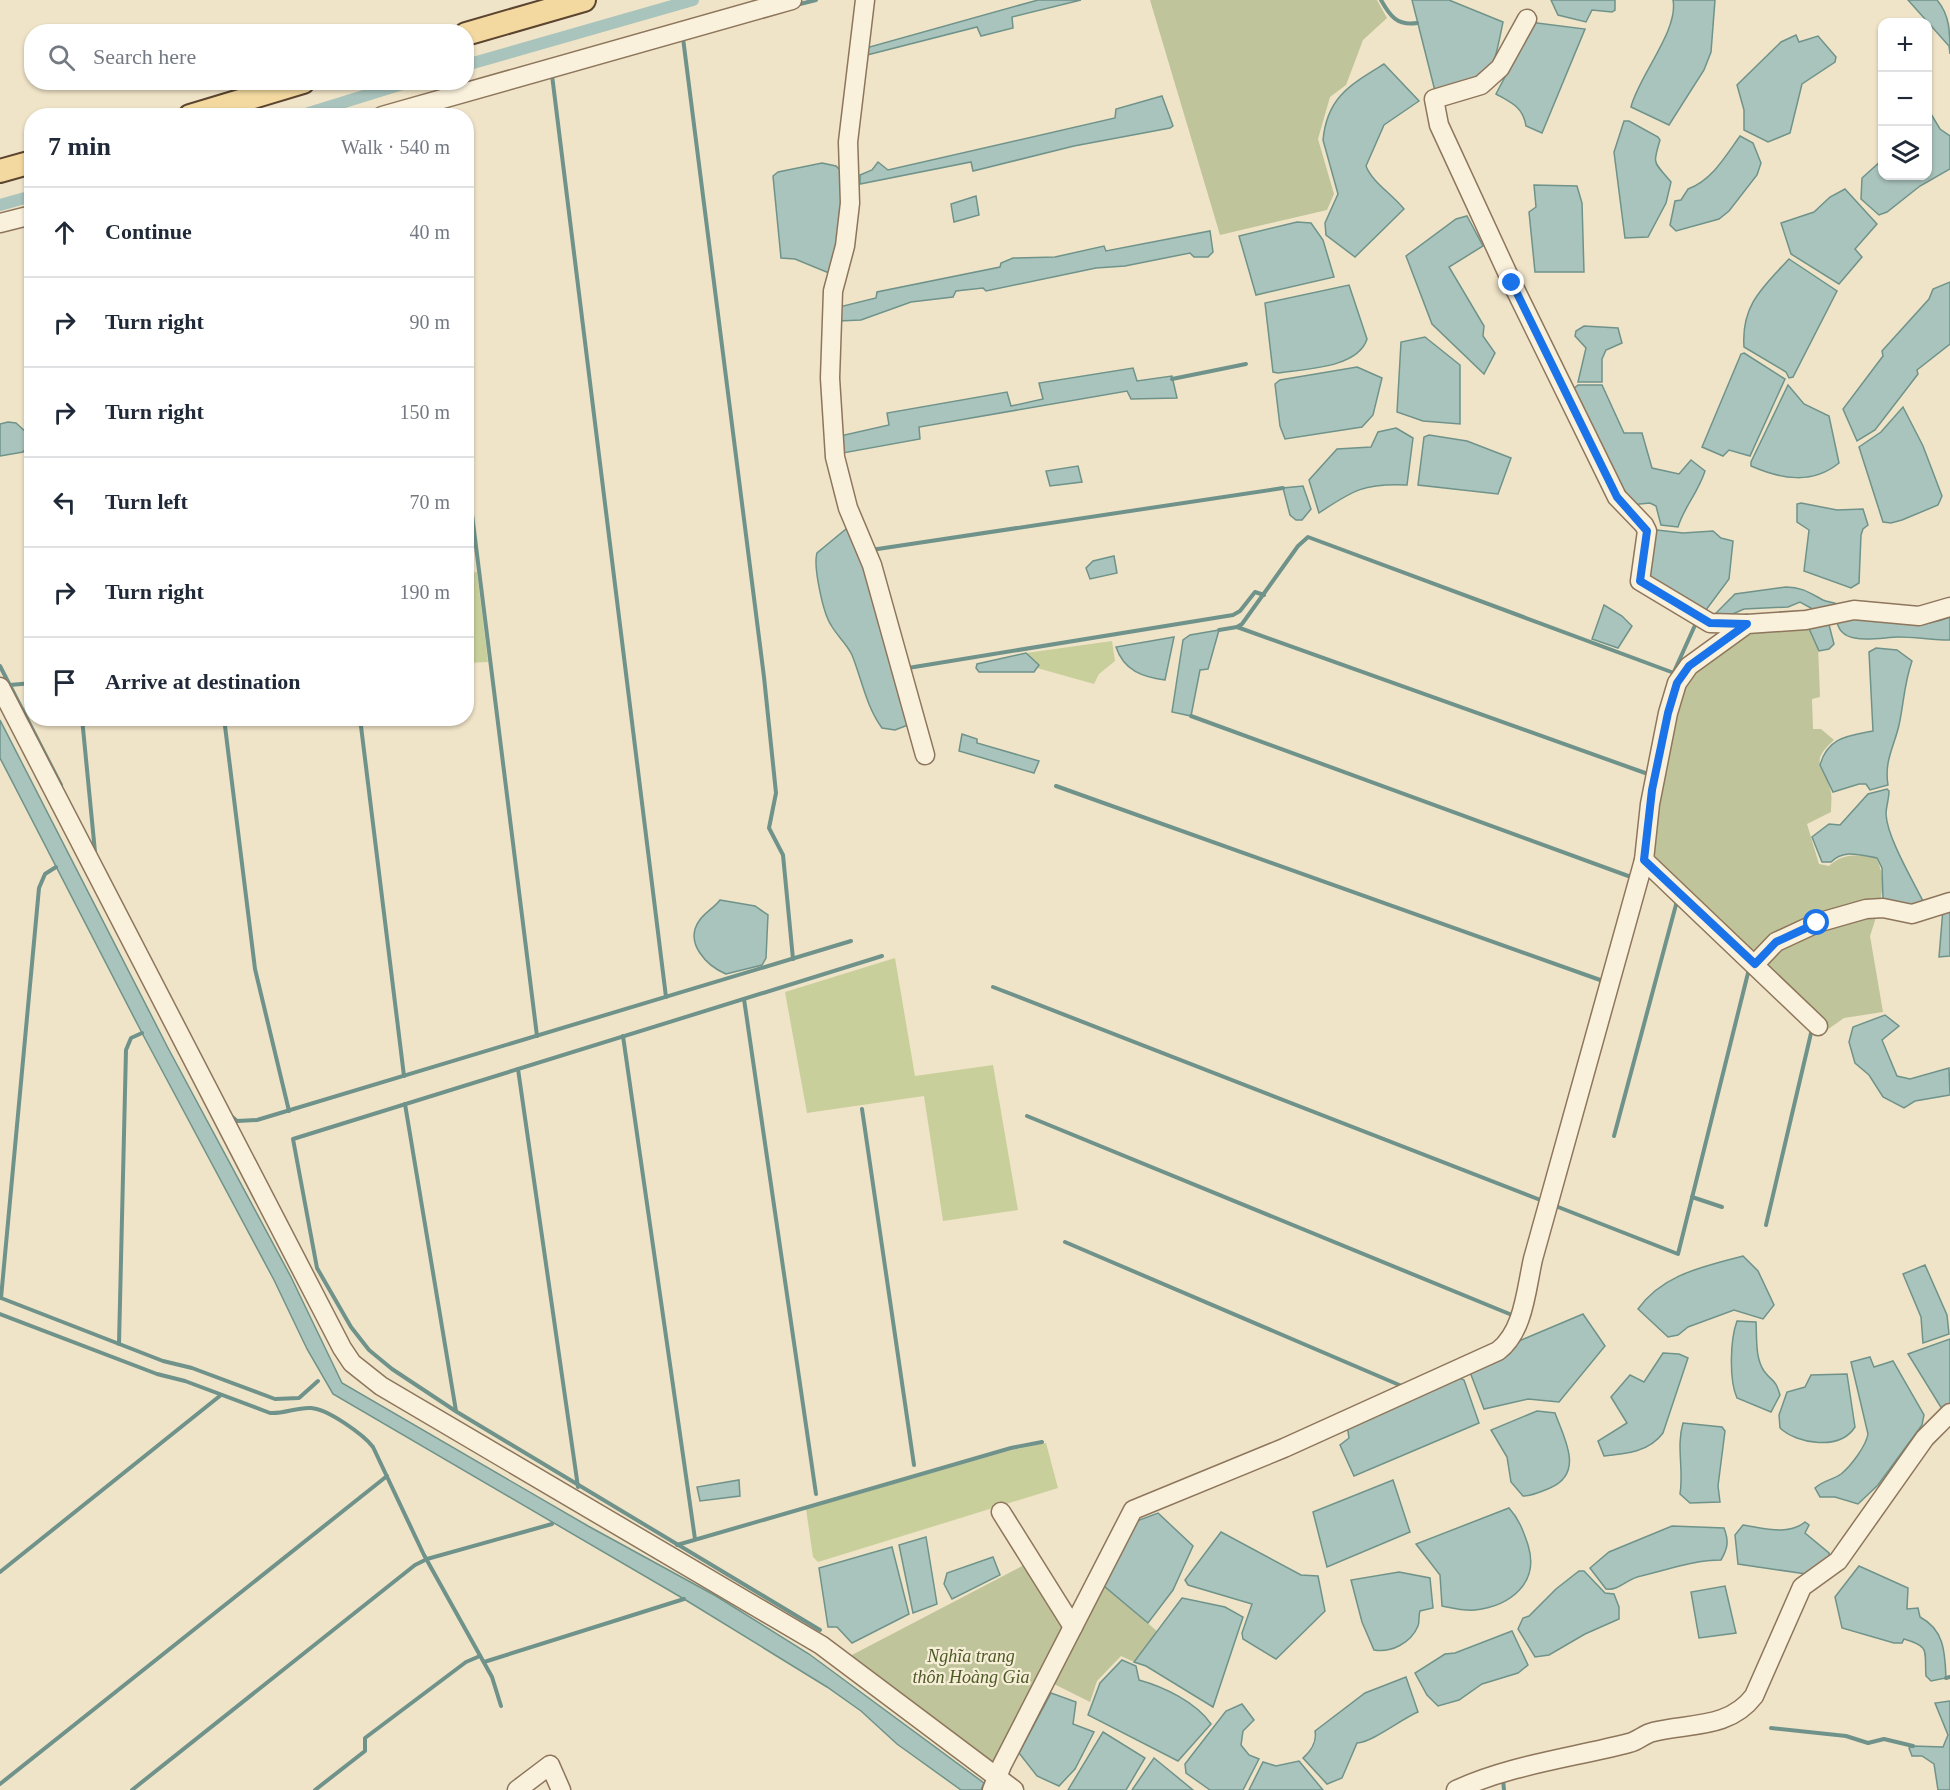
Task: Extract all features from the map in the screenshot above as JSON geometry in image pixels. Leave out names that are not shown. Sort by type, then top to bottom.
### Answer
[{"type":"main road","points":[[474,32],[584,0]]},
{"type":"main road","points":[[217,108],[276,90]]},
{"type":"main road","points":[[0,171],[24,164]]},
{"type":"street","points":[[474,90],[792,0]]},
{"type":"street","points":[[865,0],[849,142],[850,196],[845,246],[833,291],[830,378],[834,446],[838,479],[872,565],[925,755]]},
{"type":"street","points":[[1527,19],[1500,68],[1481,85],[1434,99],[1439,125],[1512,283],[1617,497],[1647,531],[1640,581],[1710,623],[1747,624],[1806,620],[1854,610],[1919,616],[1950,608]]},
{"type":"street","points":[[410,108],[474,90]]},
{"type":"street","points":[[0,223],[24,216]]},
{"type":"street","points":[[995,1784],[1002,1765],[1133,1510],[1293,1444],[1498,1351],[1510,1342],[1518,1321],[1644,860],[1652,790],[1668,713],[1677,683],[1689,666],[1747,624]]},
{"type":"street","points":[[0,687],[342,1348],[352,1363],[381,1386],[821,1645],[995,1784],[1014,1790]]},
{"type":"street","points":[[1644,860],[1818,1026]]},
{"type":"street","points":[[1755,964],[1776,942],[1817,923],[1866,909],[1883,908],[1912,914],[1950,902]]},
{"type":"street","points":[[1456,1790],[1507,1772],[1629,1743],[1651,1732],[1715,1722],[1745,1708],[1754,1696],[1802,1587],[1838,1561],[1925,1438],[1950,1413]]},
{"type":"street","points":[[1001,1512],[1073,1627]]},
{"type":"street","points":[[517,1790],[550,1765],[561,1790]]},
{"type":"green space","points":[[1150,0],[1377,0],[1387,18],[1363,40],[1346,85],[1330,97],[1318,139],[1334,194],[1327,210],[1220,235]]},
{"type":"green space","points":[[474,572],[477,572],[488,662],[474,663]]},
{"type":"green space","points":[[1807,624],[1818,645],[1820,697],[1812,699],[1813,729],[1821,729],[1834,740],[1821,755],[1820,760],[1831,792],[1831,812],[1807,824],[1819,864],[1829,866],[1840,858],[1851,856],[1876,858],[1882,876],[1881,894],[1879,906],[1864,907],[1755,961],[1653,858],[1652,804],[1679,684],[1741,630]]},
{"type":"green space","points":[[1112,641],[1115,661],[1099,674],[1094,684],[1037,668],[1039,665],[1026,653]]},
{"type":"green space","points":[[1878,911],[1870,936],[1883,1012],[1844,1018],[1827,1030],[1759,964],[1777,944]]},
{"type":"green space","points":[[895,958],[915,1076],[993,1065],[1018,1210],[943,1221],[924,1096],[807,1113],[785,992]]},
{"type":"green space","points":[[1046,1443],[1058,1488],[818,1562],[813,1557],[806,1509],[1012,1450]]},
{"type":"green space","name":"Nghĩa trang thôn Hoàng Gia","points":[[1026,1564],[1072,1638],[1101,1583],[1158,1632],[1134,1662],[1121,1656],[1097,1681],[1090,1702],[1040,1677],[995,1766],[850,1656]]},
{"type":"water","points":[[1038,0],[1081,0],[1012,17],[1013,28],[981,36],[977,27],[867,55],[866,48]]},
{"type":"water","points":[[1412,0],[1449,0],[1503,22],[1492,66],[1486,73],[1479,79],[1468,83],[1435,91]]},
{"type":"water","points":[[1551,0],[1615,0],[1615,10],[1612,12],[1592,10],[1586,22],[1558,15]]},
{"type":"water","points":[[1673,0],[1715,0],[1711,52],[1704,70],[1669,125],[1631,107],[1670,25]]},
{"type":"water","points":[[1908,0],[1937,0],[1947,18],[1950,54],[1949,46],[1932,27],[1932,18],[1924,18]]},
{"type":"water","points":[[1529,22],[1585,29],[1542,133],[1526,126],[1519,110],[1496,94],[1506,75],[1507,61]]},
{"type":"water","points":[[1796,35],[1799,42],[1818,36],[1836,57],[1835,62],[1802,84],[1790,133],[1768,142],[1744,130],[1744,110],[1737,85],[1781,42]]},
{"type":"water","points":[[1384,64],[1419,101],[1384,125],[1366,166],[1373,177],[1404,209],[1355,257],[1326,235],[1325,223],[1338,194],[1323,140],[1325,125],[1329,113],[1342,94]]},
{"type":"water","points":[[1162,96],[1173,126],[1170,128],[1074,146],[973,171],[971,162],[860,184],[860,175],[872,170],[878,162],[888,170],[1115,118],[1116,109]]},
{"type":"water","points":[[1932,116],[1940,129],[1950,136],[1950,169],[1932,179]]},
{"type":"water","points":[[1624,121],[1629,121],[1658,137],[1660,140],[1656,163],[1671,182],[1666,203],[1648,237],[1625,238],[1614,152]]},
{"type":"water","points":[[1740,136],[1753,143],[1761,163],[1757,175],[1729,211],[1719,219],[1676,231],[1670,225],[1675,201],[1681,200],[1688,189],[1711,174]]},
{"type":"water","points":[[822,163],[836,166],[846,176],[839,245],[829,273],[795,259],[781,258],[773,176],[778,172]]},
{"type":"water","points":[[1878,164],[1878,180],[1931,180],[1887,212],[1879,215],[1861,199],[1862,178]]},
{"type":"water","points":[[1534,185],[1577,186],[1582,203],[1584,272],[1535,272],[1529,212],[1536,207]]},
{"type":"water","points":[[1845,189],[1877,224],[1855,249],[1862,257],[1839,284],[1791,254],[1781,223],[1814,212],[1830,197]]},
{"type":"water","points":[[976,196],[979,215],[954,222],[951,204]]},
{"type":"water","points":[[1467,216],[1483,246],[1449,267],[1484,326],[1483,336],[1495,353],[1484,374],[1432,324],[1406,256],[1456,219]]},
{"type":"water","points":[[1297,222],[1311,223],[1323,240],[1334,277],[1256,295],[1239,236]]},
{"type":"water","points":[[1210,231],[1213,252],[1208,257],[1194,257],[1190,253],[1125,266],[1096,268],[986,291],[983,288],[956,291],[953,297],[911,302],[861,320],[839,321],[839,307],[876,298],[877,292],[1000,267],[1001,263],[1013,258],[1055,257],[1104,246],[1106,251]]},
{"type":"water","points":[[1789,259],[1837,291],[1793,377],[1789,378],[1786,372],[1744,347],[1744,332],[1746,319],[1756,298]]},
{"type":"water","points":[[1950,282],[1950,344],[1917,370],[1918,374],[1875,430],[1857,441],[1843,409],[1883,356],[1882,351],[1929,299],[1933,289]]},
{"type":"water","points":[[1349,285],[1367,339],[1362,349],[1353,356],[1329,365],[1273,372],[1265,303]]},
{"type":"water","points":[[1584,326],[1618,328],[1622,343],[1606,350],[1602,359],[1602,382],[1578,382],[1586,348],[1575,336],[1576,331]]},
{"type":"water","points":[[1425,337],[1460,365],[1460,424],[1423,421],[1397,412],[1401,342]]},
{"type":"water","points":[[1744,353],[1785,379],[1750,456],[1729,450],[1723,456],[1702,447],[1741,354]]},
{"type":"water","points":[[1357,367],[1382,378],[1373,415],[1362,427],[1285,439],[1280,426],[1275,384],[1280,380]]},
{"type":"water","points":[[1133,368],[1137,381],[1172,376],[1177,398],[1131,399],[1127,391],[919,427],[920,439],[843,453],[840,436],[889,425],[887,413],[1007,392],[1011,406],[1043,399],[1039,383]]},
{"type":"water","points":[[1578,385],[1602,385],[1624,433],[1642,433],[1652,468],[1679,474],[1691,460],[1705,471],[1678,527],[1661,525],[1656,506],[1650,503],[1630,505],[1572,390]]},
{"type":"water","points":[[1788,385],[1804,404],[1829,416],[1839,463],[1818,475],[1785,477],[1751,466]]},
{"type":"water","points":[[1903,407],[1923,446],[1942,496],[1938,505],[1902,520],[1891,523],[1883,522],[1859,447],[1881,432]]},
{"type":"water","points":[[16,423],[24,430],[23,452],[0,456],[0,424]]},
{"type":"water","points":[[1396,428],[1413,438],[1407,485],[1380,485],[1360,490],[1319,513],[1309,480],[1337,449],[1371,447],[1378,432]]},
{"type":"water","points":[[1429,435],[1467,441],[1511,458],[1498,494],[1418,485],[1424,437]]},
{"type":"water","points":[[1078,466],[1082,482],[1050,486],[1046,471]]},
{"type":"water","points":[[1303,486],[1311,509],[1302,520],[1296,520],[1290,515],[1283,488]]},
{"type":"water","points":[[1797,504],[1837,510],[1863,509],[1868,525],[1863,529],[1861,535],[1859,583],[1851,588],[1804,571],[1809,530],[1797,522]]},
{"type":"water","points":[[846,529],[850,529],[859,544],[908,725],[895,730],[882,728],[877,720],[868,702],[852,655],[831,625],[822,600],[816,568],[817,553]]},
{"type":"water","points":[[1657,530],[1683,533],[1713,531],[1721,538],[1733,541],[1729,579],[1703,614],[1644,576],[1650,542]]},
{"type":"water","points":[[1114,556],[1117,573],[1090,579],[1086,568],[1093,561]]},
{"type":"water","points":[[1786,587],[1801,589],[1825,601],[1837,604],[1838,609],[1818,612],[1800,602],[1788,607],[1744,609],[1726,617],[1715,614],[1735,594]]},
{"type":"water","points":[[1604,605],[1622,616],[1632,626],[1618,648],[1592,639]]},
{"type":"water","points":[[1853,617],[1914,624],[1950,617],[1950,640],[1904,637],[1853,638],[1839,629],[1837,620]]},
{"type":"water","points":[[1828,621],[1834,644],[1829,649],[1819,651],[1807,624]]},
{"type":"water","points":[[1219,630],[1208,669],[1200,670],[1191,716],[1172,712],[1183,640],[1190,635]]},
{"type":"water","points":[[1174,637],[1165,680],[1142,675],[1129,667],[1116,647]]},
{"type":"water","points":[[1876,648],[1897,650],[1912,661],[1899,725],[1888,761],[1888,785],[1870,790],[1866,784],[1859,784],[1833,792],[1820,765],[1828,749],[1840,739],[1873,731],[1869,652]]},
{"type":"water","points":[[1026,653],[1039,665],[1034,672],[979,672],[976,668],[977,664]]},
{"type":"water","points":[[0,720],[168,1048],[291,1277],[342,1383],[588,1526],[716,1596],[809,1654],[984,1783],[981,1790],[961,1790],[897,1744],[861,1711],[827,1687],[684,1599],[333,1394],[307,1349],[274,1280],[142,1033],[0,758]]},
{"type":"water","points":[[962,734],[977,739],[977,743],[1039,761],[1034,773],[959,751]]},
{"type":"water","points":[[1887,789],[1889,791],[1887,823],[1901,858],[1923,901],[1920,907],[1883,899],[1882,868],[1877,858],[1847,854],[1831,862],[1822,862],[1812,837],[1829,824],[1840,825],[1868,794]]},
{"type":"water","points":[[720,900],[755,906],[768,915],[766,958],[762,965],[726,974],[705,960],[700,953],[694,937],[695,929],[701,918]]},
{"type":"water","points":[[1943,909],[1950,909],[1950,956],[1939,957]]},
{"type":"water","points":[[1885,1015],[1899,1026],[1882,1040],[1897,1076],[1910,1079],[1949,1068],[1950,1095],[1915,1101],[1904,1108],[1883,1097],[1869,1075],[1855,1063],[1849,1042],[1853,1027]]},
{"type":"water","points":[[1743,1256],[1758,1271],[1774,1305],[1763,1319],[1734,1310],[1688,1327],[1678,1335],[1668,1337],[1638,1309],[1659,1288],[1685,1273]]},
{"type":"water","points":[[1925,1265],[1947,1315],[1949,1334],[1923,1343],[1921,1317],[1903,1274]]},
{"type":"water","points":[[1583,1314],[1605,1346],[1559,1402],[1528,1399],[1484,1409],[1470,1372],[1504,1355],[1519,1341]]},
{"type":"water","points":[[1737,1321],[1756,1322],[1759,1360],[1764,1371],[1775,1383],[1780,1395],[1771,1412],[1737,1398],[1734,1390],[1731,1360]]},
{"type":"water","points":[[1950,1339],[1950,1405],[1942,1409],[1908,1354]]},
{"type":"water","points":[[1663,1353],[1679,1354],[1688,1358],[1663,1433],[1644,1448],[1629,1453],[1604,1456],[1598,1441],[1627,1423],[1611,1397],[1630,1375],[1644,1382]]},
{"type":"water","points":[[1870,1357],[1874,1367],[1893,1361],[1924,1415],[1922,1425],[1878,1485],[1858,1504],[1835,1497],[1820,1497],[1815,1488],[1845,1470],[1858,1456],[1867,1439],[1868,1434],[1851,1362]]},
{"type":"water","points":[[1847,1374],[1855,1427],[1848,1435],[1829,1442],[1807,1441],[1787,1434],[1780,1428],[1779,1415],[1787,1392],[1805,1387],[1811,1375]]},
{"type":"water","points":[[1455,1376],[1464,1380],[1479,1423],[1354,1476],[1340,1445],[1349,1438],[1347,1425]]},
{"type":"water","points":[[1537,1411],[1555,1413],[1567,1444],[1569,1464],[1567,1473],[1561,1481],[1541,1492],[1523,1496],[1511,1482],[1507,1457],[1491,1430]]},
{"type":"water","points":[[1683,1423],[1722,1427],[1725,1431],[1718,1486],[1720,1502],[1690,1503],[1680,1494],[1680,1441]]},
{"type":"water","points":[[739,1480],[740,1496],[700,1501],[697,1487]]},
{"type":"water","points":[[1393,1480],[1410,1532],[1327,1567],[1313,1512]]},
{"type":"water","points":[[1509,1508],[1520,1525],[1528,1545],[1531,1559],[1526,1581],[1510,1598],[1488,1608],[1467,1610],[1442,1606],[1440,1575],[1416,1544]]},
{"type":"water","points":[[1158,1513],[1193,1546],[1173,1590],[1148,1623],[1104,1586],[1134,1522]]},
{"type":"water","points":[[1805,1522],[1809,1525],[1805,1533],[1829,1553],[1830,1560],[1806,1574],[1738,1564],[1735,1535],[1743,1525],[1783,1530]]},
{"type":"water","points":[[1672,1526],[1724,1528],[1727,1544],[1721,1560],[1691,1563],[1636,1577],[1611,1589],[1606,1589],[1590,1568],[1609,1552]]},
{"type":"water","points":[[1221,1532],[1301,1575],[1318,1576],[1325,1611],[1276,1659],[1243,1639],[1242,1633],[1252,1604],[1188,1585],[1185,1580]]},
{"type":"water","points":[[926,1537],[937,1604],[913,1613],[899,1545]]},
{"type":"water","points":[[892,1547],[909,1614],[852,1643],[837,1627],[828,1627],[819,1568]]},
{"type":"water","points":[[993,1557],[1000,1575],[952,1599],[944,1584],[947,1573]]},
{"type":"water","points":[[1859,1566],[1908,1588],[1907,1609],[1918,1608],[1920,1617],[1934,1629],[1942,1643],[1946,1678],[1931,1681],[1926,1676],[1925,1655],[1919,1645],[1904,1639],[1902,1643],[1894,1643],[1842,1628],[1835,1597]]},
{"type":"water","points":[[1579,1571],[1584,1571],[1605,1593],[1614,1594],[1619,1607],[1619,1619],[1585,1634],[1549,1655],[1535,1657],[1518,1629],[1523,1618],[1529,1616],[1556,1589]]},
{"type":"water","points":[[1399,1572],[1430,1578],[1433,1608],[1420,1611],[1415,1632],[1400,1646],[1387,1650],[1374,1650],[1362,1622],[1351,1580]]},
{"type":"water","points":[[1725,1586],[1736,1633],[1699,1638],[1691,1592]]},
{"type":"water","points":[[1182,1598],[1225,1607],[1243,1617],[1213,1707],[1146,1666],[1134,1662]]},
{"type":"water","points":[[1512,1631],[1528,1665],[1518,1673],[1482,1684],[1459,1700],[1438,1706],[1427,1695],[1415,1673],[1445,1654],[1455,1653]]},
{"type":"water","points":[[1122,1660],[1136,1666],[1139,1680],[1179,1696],[1205,1716],[1211,1724],[1178,1761],[1088,1715],[1100,1683]]},
{"type":"water","points":[[1406,1677],[1418,1712],[1371,1739],[1357,1743],[1342,1778],[1327,1784],[1303,1758],[1313,1746],[1315,1731],[1365,1693]]},
{"type":"water","points":[[1051,1693],[1076,1702],[1073,1724],[1094,1732],[1075,1769],[1059,1786],[1037,1776],[1019,1753]]},
{"type":"water","points":[[1950,1701],[1950,1790],[1938,1790],[1934,1764],[1922,1756],[1912,1756],[1909,1748],[1913,1746],[1943,1747],[1948,1735],[1935,1703]]},
{"type":"water","points":[[1242,1704],[1254,1720],[1243,1731],[1241,1745],[1249,1755],[1259,1759],[1243,1790],[1210,1790],[1186,1773],[1185,1764],[1226,1711]]},
{"type":"water","points":[[1103,1732],[1145,1758],[1126,1790],[1068,1790]]},
{"type":"water","points":[[1154,1758],[1193,1790],[1132,1790]]},
{"type":"water","points":[[1299,1761],[1323,1790],[1249,1790],[1263,1762],[1276,1766]]},
{"type":"waterway","points":[[474,63],[693,0]]},
{"type":"waterway","points":[[796,5],[816,0]]},
{"type":"waterway","points":[[1381,0],[1395,19],[1404,23],[1417,23]]},
{"type":"waterway","points":[[683,38],[764,677],[776,793],[769,828],[783,855],[793,959]]},
{"type":"waterway","points":[[552,75],[666,997]]},
{"type":"waterway","points":[[325,108],[383,90]]},
{"type":"waterway","points":[[0,205],[24,198]]},
{"type":"waterway","points":[[1172,379],[1246,364]]},
{"type":"waterway","points":[[871,550],[1283,488]]},
{"type":"waterway","points":[[474,530],[537,1036]]},
{"type":"waterway","points":[[1648,774],[1237,627],[1242,624],[1298,546],[1308,537],[1674,673]]},
{"type":"waterway","points":[[908,668],[1233,615],[1240,611],[1255,592],[1264,595]]},
{"type":"waterway","points":[[1673,674],[1696,623]]},
{"type":"waterway","points":[[1219,630],[1237,627]]},
{"type":"waterway","points":[[0,666],[24,713]]},
{"type":"waterway","points":[[10,685],[24,684]]},
{"type":"waterway","points":[[1191,716],[1631,877]]},
{"type":"waterway","points":[[31,726],[61,785]]},
{"type":"waterway","points":[[83,726],[95,852]]},
{"type":"waterway","points":[[225,726],[255,969],[289,1111]]},
{"type":"waterway","points":[[361,726],[404,1076]]},
{"type":"waterway","points":[[1056,786],[1603,981]]},
{"type":"waterway","points":[[1,1298],[39,888],[45,874],[56,867]]},
{"type":"waterway","points":[[1614,1136],[1677,901]]},
{"type":"waterway","points":[[230,1115],[237,1121],[257,1120],[851,941]]},
{"type":"waterway","points":[[820,1630],[457,1412],[392,1369],[369,1350],[351,1327],[317,1268],[293,1139],[882,956]]},
{"type":"waterway","points":[[1553,1205],[1678,1254],[1749,969]]},
{"type":"waterway","points":[[993,987],[1543,1201]]},
{"type":"waterway","points":[[744,999],[816,1494]]},
{"type":"waterway","points":[[1766,1225],[1812,1029]]},
{"type":"waterway","points":[[119,1344],[126,1050],[131,1038],[142,1033]]},
{"type":"waterway","points":[[623,1036],[695,1539]]},
{"type":"waterway","points":[[518,1069],[578,1487]]},
{"type":"waterway","points":[[405,1104],[456,1411]]},
{"type":"waterway","points":[[862,1109],[914,1465]]},
{"type":"waterway","points":[[1027,1116],[1512,1315]]},
{"type":"waterway","points":[[1692,1197],[1722,1207]]},
{"type":"waterway","points":[[1065,1242],[1404,1387]]},
{"type":"waterway","points":[[1,1298],[163,1361],[192,1368],[275,1399],[299,1398],[318,1381]]},
{"type":"waterway","points":[[0,1314],[157,1374],[185,1381],[270,1413],[301,1408],[318,1409],[354,1430],[373,1447],[424,1555],[492,1677],[501,1706]]},
{"type":"waterway","points":[[0,1572],[221,1395]]},
{"type":"waterway","points":[[677,1545],[1011,1448],[1042,1442]]},
{"type":"waterway","points":[[0,1784],[387,1476]]},
{"type":"waterway","points":[[132,1790],[415,1565],[427,1559],[552,1524]]},
{"type":"waterway","points":[[484,1662],[684,1599]]},
{"type":"waterway","points":[[315,1790],[365,1751],[365,1738],[466,1662],[480,1656]]},
{"type":"waterway","points":[[1946,1678],[1950,1677]]},
{"type":"waterway","points":[[1771,1728],[1846,1736],[1868,1743],[1884,1739],[1913,1746]]},
{"type":"waterway","points":[[1503,1779],[1504,1790]]},
{"type":"route","points":[[1512,283],[1541,338],[1617,497],[1647,531],[1639,577],[1642,584],[1710,623],[1747,624],[1689,666],[1679,678],[1668,713],[1652,790],[1644,860],[1755,964],[1776,942],[1817,923]]}]
